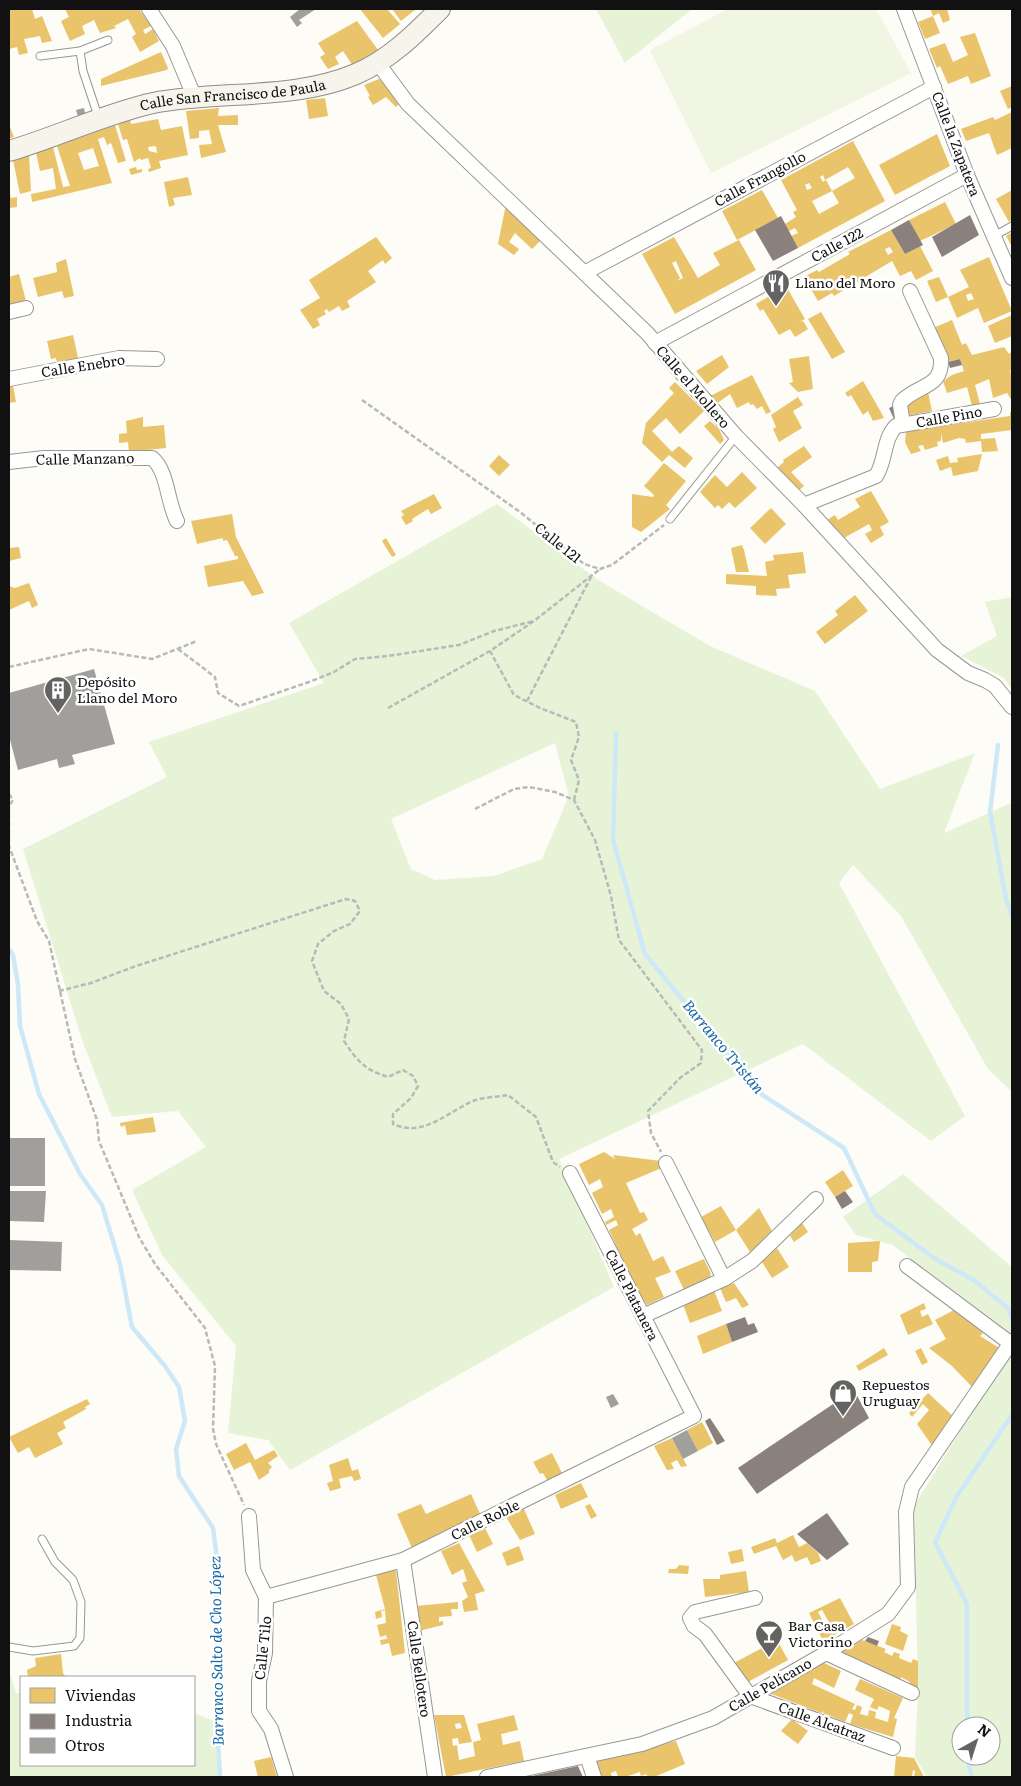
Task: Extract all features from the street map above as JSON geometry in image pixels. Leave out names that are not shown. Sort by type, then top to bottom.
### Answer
[{"type":"main road","name":"Calle San Francisco de Paula","points":[[9,151],[99,119],[152,104],[194,96],[299,90],[332,82],[357,73],[407,42],[440,9]]},
{"type":"street","points":[[150,9],[173,46],[194,96]]},
{"type":"street","name":"Calle la Zapatera","points":[[904,9],[967,175],[1012,278]]},
{"type":"street","name":"Calle el Mollero","points":[[377,62],[408,104],[586,272],[655,343],[736,436],[804,506],[937,650],[968,673],[995,686],[1012,707]]},
{"type":"street","name":"Calle Frangollo","points":[[586,272],[934,87]]},
{"type":"street","name":"Calle 122","points":[[655,343],[967,175]]},
{"type":"street","name":"Calle Pino","points":[[904,424],[900,405],[902,401],[935,381],[942,367],[941,358],[910,291]]},
{"type":"street","points":[[9,312],[26,308]]},
{"type":"street","name":"Calle Enebro","points":[[9,379],[119,358],[157,359]]},
{"type":"street","name":"Calle Pino","points":[[804,506],[876,476],[883,462],[889,435],[896,426],[994,409]]},
{"type":"street","name":"Calle Manzano","points":[[9,462],[44,458],[152,458],[159,464],[172,511],[177,522]]},
{"type":"street","points":[[666,1162],[724,1279]]},
{"type":"street","name":"Calle Platanera","points":[[570,1173],[694,1416]]},
{"type":"street","points":[[643,1316],[724,1279],[752,1261],[816,1199]]},
{"type":"street","points":[[907,1266],[1011,1342]]},
{"type":"street","name":"Calle Pelícano","points":[[487,1777],[642,1744],[713,1718],[826,1653],[888,1614],[908,1587],[906,1512],[912,1486],[1011,1342]]},
{"type":"street","name":"Calle Roble","points":[[266,1597],[403,1560],[694,1416]]},
{"type":"street","name":"Calle Tilo","points":[[249,1516],[253,1570],[266,1597],[265,1654],[259,1681],[259,1712],[271,1729],[286,1777]]},
{"type":"street","name":"Calle Bellotero","points":[[403,1560],[435,1777]]},
{"type":"street","points":[[750,1696],[705,1634],[694,1626],[690,1618],[695,1612],[756,1598]]},
{"type":"street","points":[[826,1653],[912,1693]]},
{"type":"street","name":"Calle Alcatraz","points":[[750,1696],[893,1748]]},
{"type":"street","points":[[587,1756],[594,1777]]},
{"type":"lane","points":[[40,56],[80,51],[108,40]]},
{"type":"lane","points":[[80,51],[82,71],[99,119]]},
{"type":"lane","points":[[994,236],[1012,226]]},
{"type":"lane","points":[[670,519],[736,436]]},
{"type":"lane","points":[[9,1647],[33,1651],[74,1646],[80,1638],[81,1602],[73,1580],[55,1562],[42,1539]]},
{"type":"path","name":"Calle 121","points":[[362,400],[520,512],[584,564],[600,569]]},
{"type":"path","points":[[388,708],[490,651],[534,621],[600,569],[612,564],[670,519]]},
{"type":"path","points":[[527,701],[592,575]]},
{"type":"path","points":[[178,649],[215,677],[218,693],[239,706],[334,672],[355,659],[459,645],[494,631],[534,621]]},
{"type":"path","points":[[9,667],[88,649],[152,658],[197,641]]},
{"type":"path","points":[[490,651],[514,695],[540,708],[576,722],[579,737],[571,760],[579,780],[574,800],[581,817],[595,840],[611,896],[619,940],[702,1050],[701,1063],[680,1078],[648,1111],[651,1133],[666,1162]]},
{"type":"path","points":[[474,809],[514,789],[529,787],[555,792],[574,800]]},
{"type":"path","points":[[9,794],[13,800],[9,806],[9,846],[37,921],[50,941],[59,991],[75,1059],[96,1120],[99,1141],[139,1237],[155,1264],[205,1328],[215,1366],[213,1429],[216,1444],[249,1516]]},
{"type":"path","points":[[59,991],[90,984],[136,966],[346,899],[355,901],[360,911],[350,924],[334,931],[318,944],[312,960],[324,991],[341,1004],[349,1019],[344,1041],[355,1058],[370,1072],[388,1078],[403,1070],[413,1076],[418,1086],[411,1098],[393,1114],[393,1124],[405,1130],[429,1125],[474,1101],[508,1095],[536,1117],[552,1162],[570,1173]]},
{"type":"green space","points":[[596,9],[692,9],[625,63]]},
{"type":"green space","points":[[728,9],[876,9],[911,73],[711,173],[650,50]]},
{"type":"green space","points":[[497,504],[598,580],[710,646],[815,691],[880,789],[975,753],[944,833],[1011,803],[1012,800],[1012,1092],[988,1069],[901,916],[853,865],[839,883],[965,1116],[931,1141],[803,1044],[559,1159],[614,1287],[290,1470],[268,1440],[228,1433],[236,1346],[162,1255],[132,1190],[206,1147],[178,1111],[112,1117],[83,1043],[23,849],[167,777],[149,742],[324,683],[289,623]],"holes":[[[555,743],[569,796],[542,859],[494,876],[435,880],[411,869],[391,819]]]},
{"type":"green space","points":[[1012,597],[1012,690],[1004,678],[961,656],[997,636],[985,602]]},
{"type":"green space","points":[[903,1174],[1012,1267],[1012,1340],[893,1245],[856,1235],[843,1217]]},
{"type":"green space","points":[[1012,1348],[1012,1777],[927,1777],[915,1757],[918,1690],[914,1506]]},
{"type":"green space","points":[[9,1670],[16,1693],[20,1693],[20,1766],[195,1766],[195,1713],[217,1722],[220,1777],[9,1777]]},
{"type":"building: Viviendas","points":[[32,9],[35,19],[42,16],[52,41],[42,43],[40,36],[24,39],[28,53],[19,55],[17,47],[9,49],[9,10]]},
{"type":"building: Viviendas","points":[[65,9],[139,9],[151,26],[143,30],[145,34],[153,29],[159,41],[140,52],[132,37],[136,34],[128,19],[114,26],[116,28],[100,33],[94,20],[82,26],[85,34],[70,41],[61,21],[69,17]]},
{"type":"building: Viviendas","points":[[360,9],[387,9],[400,24],[383,38]]},
{"type":"building: Viviendas","points":[[392,9],[416,9],[401,21]]},
{"type":"building: Viviendas","points":[[930,9],[947,9],[950,20],[943,23],[939,13],[933,16]]},
{"type":"building: Viviendas","points":[[933,16],[940,33],[925,39],[918,22]]},
{"type":"building: Viviendas","points":[[357,21],[378,50],[353,66],[343,51],[335,57],[339,64],[328,69],[320,57],[325,54],[318,43]]},
{"type":"building: Viviendas","points":[[975,33],[991,76],[971,84],[968,76],[948,84],[940,66],[937,68],[929,49],[945,43],[953,62],[968,55],[960,37]]},
{"type":"building: Viviendas","points":[[161,52],[168,68],[167,70],[101,86],[101,79]]},
{"type":"building: Viviendas","points":[[379,79],[402,101],[396,107],[386,97],[373,105],[368,97],[370,96],[364,85]]},
{"type":"building: Viviendas","points":[[1012,86],[1012,107],[1008,109],[1000,91]]},
{"type":"building: Viviendas","points":[[325,98],[328,116],[309,119],[306,100]]},
{"type":"building: Viviendas","points":[[219,108],[218,116],[238,115],[238,125],[218,125],[226,152],[201,158],[199,145],[212,144],[209,130],[199,131],[199,138],[190,139],[186,111]]},
{"type":"building: Viviendas","points":[[1012,112],[1012,148],[997,155],[989,133],[966,141],[961,129],[993,117],[995,120]]},
{"type":"building: Viviendas","points":[[130,119],[131,124],[158,119],[161,130],[182,126],[188,155],[159,161],[161,168],[149,172],[148,169],[151,168],[148,158],[141,160],[140,158],[134,162],[127,139],[123,140],[118,124]],"holes":[[[156,146],[157,153],[149,151],[148,147]]]},
{"type":"building: Viviendas","points":[[9,125],[14,137],[9,139]]},
{"type":"building: Viviendas","points":[[115,125],[126,161],[118,163],[111,143],[107,145],[104,137],[98,139],[112,183],[32,202],[31,194],[56,189],[53,168],[40,171],[36,153],[53,147],[63,187],[70,186],[57,146]],"holes":[[[93,148],[99,166],[84,170],[78,153]]]},
{"type":"building: Viviendas","points":[[937,134],[950,166],[895,195],[879,165]]},
{"type":"building: Viviendas","points":[[853,141],[885,201],[798,248],[791,236],[798,233],[795,228],[789,231],[785,224],[796,217],[793,212],[797,210],[781,180]],"holes":[[[848,167],[855,178],[832,191],[826,180],[823,182],[820,177],[823,175],[825,180]],[[809,183],[812,188],[807,190],[805,185]],[[832,191],[839,203],[819,214],[812,201]]]},
{"type":"building: Viviendas","points":[[29,155],[31,191],[20,194],[13,160]]},
{"type":"building: Viviendas","points":[[136,167],[137,170],[142,169],[142,172],[131,175],[129,169]]},
{"type":"building: Viviendas","points":[[188,177],[192,195],[173,198],[175,205],[169,207],[164,182]]},
{"type":"building: Viviendas","points":[[9,190],[11,198],[17,197],[17,207],[9,208]]},
{"type":"building: Viviendas","points":[[762,190],[778,218],[737,240],[722,211]]},
{"type":"building: Viviendas","points":[[1012,190],[1012,220],[1009,222],[996,199]]},
{"type":"building: Viviendas","points":[[945,202],[956,224],[920,241],[909,220]]},
{"type":"building: Viviendas","points":[[506,204],[542,239],[532,249],[515,233],[509,242],[519,249],[514,255],[498,244]]},
{"type":"building: Viviendas","points":[[891,230],[905,254],[920,246],[933,271],[916,280],[911,271],[900,276],[892,261],[834,296],[832,293],[818,301],[804,277],[817,270],[819,272],[850,254],[848,252]],"holes":[[[890,247],[893,252],[888,255],[885,249]]]},
{"type":"building: Viviendas","points":[[1012,232],[1012,245],[1011,245],[1006,236]]},
{"type":"building: Viviendas","points":[[376,237],[392,258],[385,264],[383,260],[368,271],[376,282],[347,301],[350,307],[342,311],[339,306],[329,312],[327,309],[324,311],[326,314],[317,319],[320,325],[313,329],[300,310],[320,298],[309,280]]},
{"type":"building: Viviendas","points":[[674,237],[698,278],[720,265],[713,253],[739,240],[756,270],[675,314],[642,254]],"holes":[[[676,261],[683,278],[677,281],[680,278],[672,263]]]},
{"type":"building: Viviendas","points":[[989,257],[1012,311],[984,323],[978,308],[957,318],[948,297],[969,287],[960,270]],"holes":[[[971,293],[974,299],[968,301],[966,295]]]},
{"type":"building: Viviendas","points":[[66,259],[74,296],[64,298],[62,291],[38,297],[33,278],[57,272],[56,263]]},
{"type":"building: Viviendas","points":[[19,274],[26,301],[9,304],[9,277]]},
{"type":"building: Viviendas","points":[[939,277],[948,297],[936,302],[927,281]]},
{"type":"building: Viviendas","points":[[786,286],[805,319],[798,323],[803,321],[808,329],[795,337],[790,329],[779,335],[763,309],[760,311],[756,304]]},
{"type":"building: Viviendas","points":[[821,312],[845,352],[832,359],[808,319]]},
{"type":"building: Viviendas","points":[[1012,315],[1012,336],[995,343],[988,326]]},
{"type":"building: Viviendas","points":[[952,320],[962,345],[966,343],[972,355],[1004,347],[1009,354],[1012,351],[1012,369],[1010,371],[1012,374],[1012,401],[1007,393],[993,398],[989,379],[975,385],[980,404],[972,406],[967,387],[947,393],[943,381],[952,375],[964,371],[960,359],[948,362],[933,328]]},
{"type":"building: Viviendas","points":[[73,335],[78,358],[57,363],[56,358],[51,359],[47,341]]},
{"type":"building: Viviendas","points":[[722,355],[729,367],[707,384],[696,371]]},
{"type":"building: Viviendas","points":[[809,356],[813,389],[798,392],[789,383],[793,382],[789,359]]},
{"type":"building: Viviendas","points":[[752,375],[771,412],[766,414],[762,406],[757,409],[753,404],[750,405],[749,402],[737,408],[730,394],[716,404],[710,396]]},
{"type":"building: Viviendas","points":[[9,380],[12,380],[16,402],[9,403]]},
{"type":"building: Viviendas","points":[[863,381],[884,418],[873,421],[868,411],[863,415],[851,395],[848,397],[845,393]]},
{"type":"building: Viviendas","points":[[675,382],[704,411],[680,434],[666,418],[652,431],[672,452],[679,446],[693,458],[685,468],[669,455],[662,462],[642,443],[646,423],[674,393],[669,388]]},
{"type":"building: Viviendas","points":[[928,392],[932,411],[906,416],[905,406],[910,400]]},
{"type":"building: Viviendas","points":[[798,397],[803,405],[793,411],[802,428],[779,442],[773,429],[776,427],[771,415]]},
{"type":"building: Viviendas","points":[[1010,412],[1012,412],[1012,430],[981,434],[981,439],[995,438],[998,451],[982,452],[981,441],[966,443],[965,439],[959,438],[943,443],[941,433],[941,441],[937,442],[938,446],[925,450],[923,445],[918,446],[921,451],[911,454],[905,442],[906,431],[1010,416]]},
{"type":"building: Viviendas","points":[[143,417],[143,427],[164,425],[166,448],[129,452],[128,442],[119,443],[119,434],[127,433],[126,421]]},
{"type":"building: Viviendas","points":[[710,421],[719,429],[724,440],[720,444],[704,426]]},
{"type":"building: Viviendas","points":[[804,446],[812,457],[791,472],[804,486],[798,491],[777,468],[784,462],[783,460]]},
{"type":"building: Viviendas","points":[[982,454],[978,471],[953,476],[951,467],[940,471],[936,460],[948,456],[950,463],[958,462],[957,458]]},
{"type":"building: Viviendas","points":[[499,455],[510,465],[499,476],[489,466]]},
{"type":"building: Viviendas","points":[[664,463],[686,481],[666,505],[670,509],[641,532],[632,527],[632,494],[653,497],[654,495],[644,486]]},
{"type":"building: Viviendas","points":[[742,472],[757,488],[735,508],[729,502],[722,509],[718,505],[715,508],[700,492],[715,475],[727,487]]},
{"type":"building: Viviendas","points":[[871,491],[889,522],[880,527],[884,535],[871,543],[865,534],[872,530],[869,524],[844,538],[827,520],[835,515],[838,520],[860,507],[855,499]]},
{"type":"building: Viviendas","points":[[434,494],[442,508],[431,514],[428,509],[406,525],[401,517],[404,515],[401,511]]},
{"type":"building: Viviendas","points":[[771,508],[786,524],[765,544],[750,528]]},
{"type":"building: Viviendas","points":[[232,514],[236,537],[264,593],[252,596],[243,581],[208,587],[204,566],[238,559],[238,556],[235,556],[227,540],[223,541],[223,538],[197,544],[191,521]]},
{"type":"building: Viviendas","points":[[386,538],[396,555],[392,557],[382,541]]},
{"type":"building: Viviendas","points":[[742,545],[749,572],[736,572],[731,548]]},
{"type":"building: Viviendas","points":[[19,547],[21,558],[9,561],[9,548]]},
{"type":"building: Viviendas","points":[[803,552],[806,573],[788,575],[790,588],[776,589],[777,596],[756,595],[756,586],[726,584],[726,574],[767,576],[765,562],[774,560],[773,555]]},
{"type":"building: Viviendas","points":[[29,583],[38,605],[32,608],[29,601],[9,610],[9,586],[15,588]]},
{"type":"building: Viviendas","points":[[855,595],[868,611],[825,644],[816,632],[838,615],[835,611]]},
{"type":"building: Viviendas","points":[[153,1117],[156,1132],[127,1135],[125,1125],[121,1127],[120,1123]]},
{"type":"building: Viviendas","points":[[604,1152],[615,1159],[613,1155],[661,1161],[664,1167],[626,1183],[640,1213],[644,1212],[648,1220],[632,1229],[636,1236],[640,1233],[653,1261],[663,1256],[671,1272],[655,1278],[664,1297],[647,1305],[635,1287],[609,1230],[618,1225],[616,1220],[606,1225],[605,1222],[614,1217],[611,1209],[602,1214],[592,1193],[603,1187],[600,1179],[589,1185],[579,1164]]},
{"type":"building: Viviendas","points":[[843,1170],[853,1186],[835,1197],[825,1182]]},
{"type":"building: Viviendas","points":[[721,1206],[736,1230],[715,1242],[701,1217]]},
{"type":"building: Viviendas","points":[[759,1208],[772,1231],[750,1252],[736,1230]]},
{"type":"building: Viviendas","points":[[802,1223],[808,1232],[794,1242],[790,1236]]},
{"type":"building: Viviendas","points":[[880,1241],[878,1261],[872,1262],[872,1272],[848,1272],[848,1243]]},
{"type":"building: Viviendas","points":[[777,1248],[789,1267],[772,1278],[762,1262]]},
{"type":"building: Viviendas","points":[[704,1259],[711,1274],[709,1279],[684,1290],[675,1271]]},
{"type":"building: Viviendas","points":[[734,1283],[749,1305],[742,1308],[736,1298],[726,1302],[720,1288]]},
{"type":"building: Viviendas","points":[[714,1290],[722,1311],[690,1323],[682,1302]]},
{"type":"building: Viviendas","points":[[924,1303],[926,1309],[920,1311],[922,1317],[928,1314],[933,1324],[908,1335],[900,1315]]},
{"type":"building: Viviendas","points":[[954,1310],[983,1333],[980,1336],[1001,1349],[974,1389],[952,1366],[929,1348],[946,1339],[935,1320]]},
{"type":"building: Viviendas","points":[[726,1324],[732,1342],[703,1354],[697,1336]]},
{"type":"building: Viviendas","points":[[884,1348],[888,1355],[859,1371],[856,1366]]},
{"type":"building: Viviendas","points":[[921,1348],[928,1362],[922,1365],[915,1351]]},
{"type":"building: Viviendas","points":[[928,1393],[954,1417],[933,1447],[917,1424],[929,1410],[923,1404],[912,1417],[909,1413]]},
{"type":"building: Viviendas","points":[[87,1399],[90,1404],[85,1407],[86,1409],[63,1422],[66,1428],[57,1433],[63,1444],[35,1458],[29,1447],[18,1453],[9,1437]]},
{"type":"building: Viviendas","points":[[702,1422],[713,1443],[698,1451],[687,1430]]},
{"type":"building: Viviendas","points":[[672,1438],[687,1466],[681,1467],[677,1460],[671,1463],[674,1469],[667,1470],[654,1446]]},
{"type":"building: Viviendas","points":[[246,1443],[255,1460],[274,1450],[278,1456],[268,1463],[272,1467],[269,1473],[259,1480],[250,1462],[234,1470],[226,1454]]},
{"type":"building: Viviendas","points":[[552,1453],[563,1475],[548,1482],[543,1473],[540,1474],[533,1462]]},
{"type":"building: Viviendas","points":[[348,1458],[352,1471],[358,1469],[361,1479],[354,1481],[352,1476],[339,1479],[341,1488],[330,1491],[327,1483],[333,1481],[329,1465]]},
{"type":"building: Viviendas","points":[[581,1483],[588,1497],[561,1509],[555,1495]]},
{"type":"building: Viviendas","points":[[471,1494],[481,1516],[412,1548],[397,1514],[421,1504],[426,1514]]},
{"type":"building: Viviendas","points":[[590,1504],[597,1516],[591,1519],[585,1506]]},
{"type":"building: Viviendas","points":[[524,1509],[535,1534],[520,1540],[506,1517]]},
{"type":"building: Viviendas","points":[[485,1528],[493,1544],[477,1552],[469,1535]]},
{"type":"building: Viviendas","points":[[793,1535],[799,1547],[807,1543],[818,1553],[821,1561],[811,1565],[807,1557],[795,1562],[792,1555],[783,1560],[776,1546],[754,1554],[751,1547],[775,1538],[777,1543]]},
{"type":"building: Viviendas","points":[[459,1543],[485,1591],[475,1594],[478,1610],[464,1612],[462,1601],[468,1597],[462,1583],[467,1581],[463,1569],[452,1575],[441,1551]]},
{"type":"building: Viviendas","points":[[519,1546],[524,1560],[507,1566],[502,1553]]},
{"type":"building: Viviendas","points":[[742,1549],[744,1561],[731,1564],[728,1552]]},
{"type":"building: Viviendas","points":[[679,1565],[689,1566],[688,1574],[668,1573],[669,1569],[676,1569]]},
{"type":"building: Viviendas","points":[[393,1569],[396,1571],[405,1653],[392,1656],[389,1643],[381,1645],[380,1640],[387,1639],[386,1635],[380,1637],[377,1625],[386,1623],[385,1610],[381,1611],[382,1617],[376,1619],[375,1612],[385,1609],[376,1575]]},
{"type":"building: Viviendas","points":[[746,1571],[749,1592],[705,1597],[703,1579],[720,1579],[720,1575]]},
{"type":"building: Viviendas","points":[[840,1598],[854,1624],[823,1641],[809,1613]],"holes":[[[822,1610],[830,1624],[826,1627],[818,1612]]]},
{"type":"building: Viviendas","points":[[458,1602],[458,1609],[451,1609],[452,1616],[439,1617],[439,1622],[443,1621],[443,1625],[419,1631],[416,1606]]},
{"type":"building: Viviendas","points":[[892,1624],[901,1627],[900,1631],[908,1635],[903,1651],[885,1644]]},
{"type":"building: Viviendas","points":[[777,1640],[788,1660],[746,1683],[732,1664]]},
{"type":"building: Viviendas","points":[[862,1640],[886,1649],[884,1652],[892,1656],[894,1652],[900,1654],[899,1658],[911,1663],[913,1659],[918,1661],[918,1690],[909,1686],[910,1682],[901,1677],[900,1682],[839,1652]]},
{"type":"building: Viviendas","points":[[61,1654],[63,1673],[65,1676],[28,1676],[27,1670],[36,1666],[35,1658]]},
{"type":"building: Viviendas","points":[[822,1662],[841,1671],[834,1688],[814,1678],[812,1684],[855,1704],[852,1709],[855,1710],[857,1705],[862,1707],[860,1714],[868,1716],[869,1710],[876,1712],[875,1718],[888,1722],[890,1711],[879,1706],[877,1710],[870,1707],[874,1699],[855,1690],[860,1679],[903,1698],[894,1718],[897,1719],[893,1737],[850,1724],[853,1715],[849,1713],[845,1722],[823,1713],[824,1711],[821,1713],[769,1693]]},
{"type":"building: Viviendas","points":[[434,1715],[464,1715],[472,1742],[459,1744],[458,1738],[452,1739],[453,1746],[457,1745],[459,1760],[475,1756],[473,1742],[481,1740],[477,1724],[514,1715],[518,1730],[501,1734],[503,1745],[520,1741],[524,1761],[446,1777]],"holes":[[[460,1723],[462,1728],[456,1729],[455,1724]]]},
{"type":"building: Viviendas","points":[[792,1719],[808,1731],[798,1744],[781,1731]]},
{"type":"building: Viviendas","points":[[676,1741],[685,1764],[654,1777],[648,1777],[646,1774],[641,1776],[640,1772],[625,1777],[618,1777],[616,1771],[611,1773],[612,1777],[599,1777],[595,1764],[598,1760]]},
{"type":"building: Viviendas","points":[[896,1756],[914,1758],[924,1777],[914,1777],[915,1771],[913,1770],[912,1777],[894,1777]]},
{"type":"building: Viviendas","points":[[271,1757],[277,1777],[258,1777],[254,1761]]},
{"type":"building: Industria","points":[[970,215],[979,235],[942,257],[932,237]]},
{"type":"building: Industria","points":[[781,216],[798,248],[773,261],[755,230]]},
{"type":"building: Industria","points":[[909,220],[923,245],[905,254],[891,230]]},
{"type":"building: Industria","points":[[960,359],[962,365],[950,368],[948,362]]},
{"type":"building: Industria","points":[[896,405],[899,418],[894,419],[889,408]]},
{"type":"building: Industria","points":[[845,1191],[853,1202],[842,1209],[835,1197]]},
{"type":"building: Industria","points":[[745,1317],[748,1325],[754,1323],[758,1332],[732,1342],[726,1324]]},
{"type":"building: Industria","points":[[854,1390],[869,1418],[757,1494],[738,1468]]},
{"type":"building: Industria","points":[[710,1418],[725,1441],[717,1445],[705,1421]]},
{"type":"building: Industria","points":[[827,1513],[849,1544],[827,1560],[797,1534]]},
{"type":"building: Industria","points":[[868,1637],[879,1641],[877,1646],[865,1641]]},
{"type":"building: Industria","points":[[578,1766],[583,1777],[532,1777],[532,1776]]},
{"type":"building: Otros","points":[[300,9],[316,9],[299,20],[302,23],[297,27],[290,17]]},
{"type":"building: Otros","points":[[84,108],[85,113],[78,116],[76,110]]},
{"type":"building: Otros","name":"Depósito Llano del Moro","points":[[94,669],[115,744],[72,755],[75,764],[59,768],[57,759],[18,770],[9,736],[9,693]]},
{"type":"building: Otros","points":[[9,1138],[45,1138],[45,1186],[9,1186]]},
{"type":"building: Otros","points":[[9,1191],[46,1191],[44,1222],[9,1221]]},
{"type":"building: Otros","points":[[9,1240],[62,1242],[61,1271],[9,1270]]},
{"type":"building: Otros","points":[[613,1394],[619,1404],[611,1408],[606,1397]]},
{"type":"building: Otros","points":[[687,1430],[698,1451],[683,1459],[672,1438]]},
{"type":"waterway","name":"Barranco Tristán","points":[[616,733],[613,840],[645,954],[758,1092],[844,1148],[875,1214],[934,1258],[975,1281],[1009,1309],[1012,1319]]},
{"type":"waterway","points":[[998,745],[990,812],[1006,899],[1012,915]]},
{"type":"waterway","name":"Barranco Salto de Cho López","points":[[9,949],[13,955],[18,985],[20,1026],[39,1094],[80,1174],[102,1205],[120,1264],[132,1327],[165,1366],[179,1387],[185,1421],[176,1449],[179,1476],[213,1528],[218,1566],[215,1632],[219,1672],[216,1703],[220,1777]]},
{"type":"waterway","name":"Barranco Tristán","points":[[967,1716],[967,1604],[935,1542],[957,1496],[1012,1415]]},
{"type":"waterway","name":"Barranco Tristán","points":[[969,1766],[972,1777]]},
{"type":"place","name":"Llano del Moro","points":[[776,307]]},
{"type":"place","name":"Depósito Llano del Moro","points":[[58,714]]},
{"type":"place","name":"Repuestos Uruguay","points":[[843,1417]]},
{"type":"place","name":"Bar Casa Victorino","points":[[769,1658]]}]
